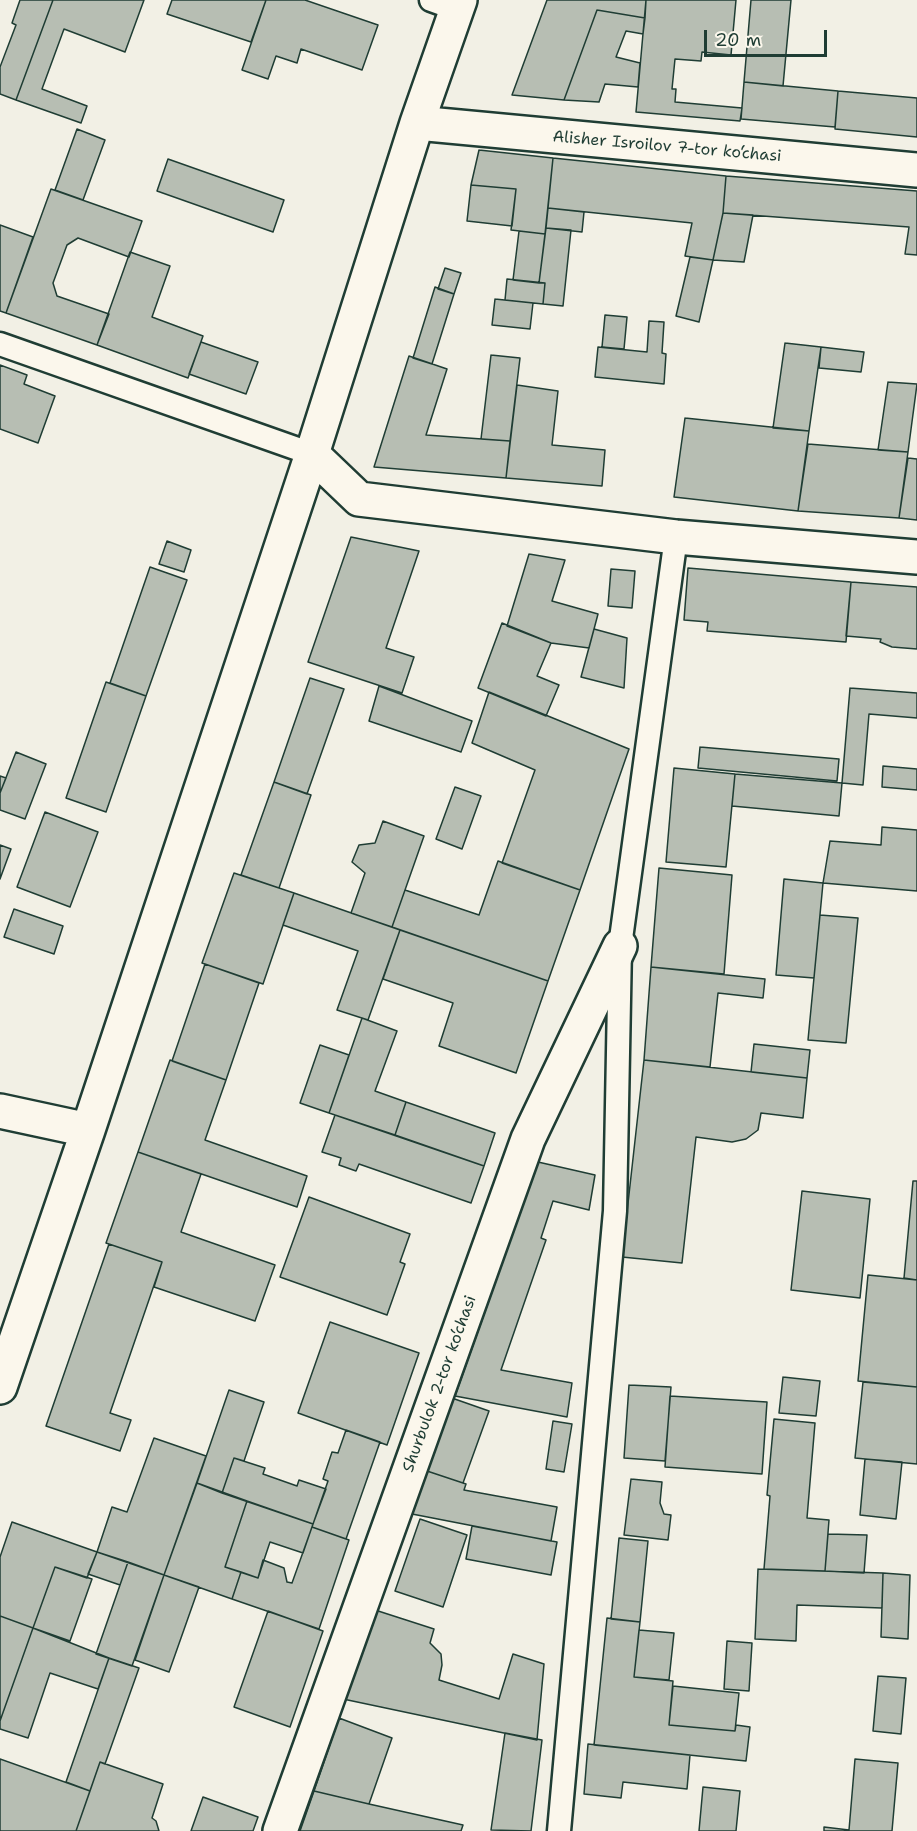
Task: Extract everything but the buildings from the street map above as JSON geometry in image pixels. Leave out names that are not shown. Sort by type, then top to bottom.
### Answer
[{"type":"street","points":[[0,1387],[88,1130],[312,454],[417,123],[449,3]]},
{"type":"street","name":"Alisher Isroilov 7-tor ko‘chasi","points":[[417,123],[917,170]]},
{"type":"street","points":[[312,454],[359,499],[676,537],[917,557]]},
{"type":"street","name":"Shurbulok 2-tor ko‘chasi","points":[[280,1831],[528,1139],[620,946]]},
{"type":"street","points":[[0,1111],[88,1130]]},
{"type":"lane","points":[[0,344],[312,454]]},
{"type":"lane","points":[[559,1831],[615,1211],[620,946],[676,537]]}]
